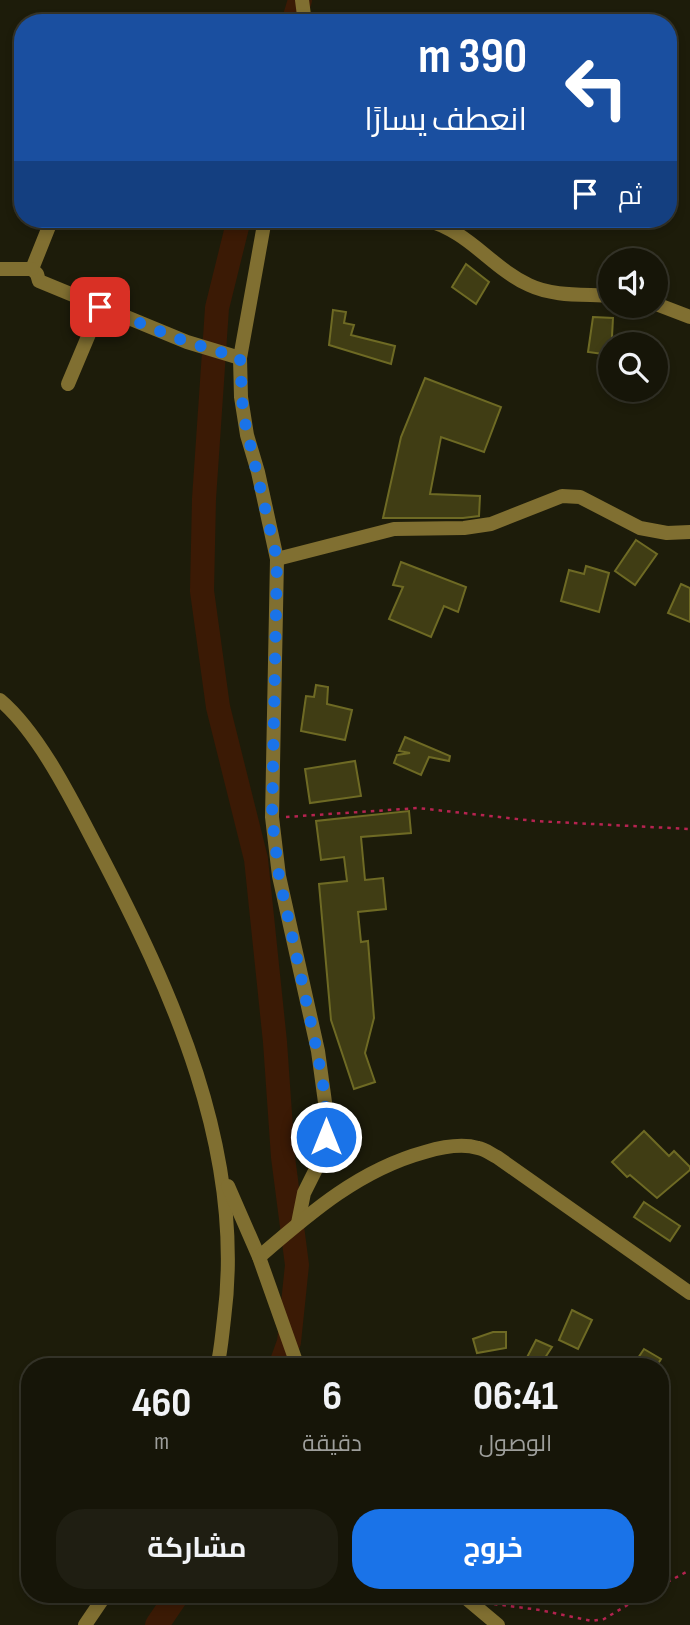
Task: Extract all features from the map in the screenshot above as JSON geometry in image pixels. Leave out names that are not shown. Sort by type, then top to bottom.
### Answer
[{"type":"street","points":[[32,269],[48,228]]},
{"type":"street","points":[[263,228],[240,358],[243,414],[267,507],[277,559],[272,817],[279,876],[317,1051],[327,1117],[323,1155],[304,1193],[298,1223]]},
{"type":"street","points":[[446,228],[458,233],[530,286],[551,291],[598,295]]},
{"type":"street","points":[[0,269],[32,269],[45,285],[187,342],[240,358]]},
{"type":"street","points":[[68,384],[100,307]]},
{"type":"street","points":[[668,309],[690,317]]},
{"type":"street","points":[[277,559],[394,528],[464,528],[491,524],[562,496],[580,498],[640,528],[667,533],[690,532]]},
{"type":"street","points":[[0,701],[25,725],[80,815],[152,958],[170,999],[202,1092],[222,1172],[226,1214],[228,1288],[218,1358]]},
{"type":"street","points":[[259,1257],[298,1223],[348,1187],[392,1162],[441,1148],[464,1145],[481,1148],[690,1293]]},
{"type":"street","points":[[222,1172],[259,1257],[295,1358]]},
{"type":"street","points":[[85,1625],[100,1603]]},
{"type":"street","points":[[472,1603],[498,1625]]},
{"type":"path","points":[[272,817],[418,808],[536,821],[690,829]]},
{"type":"path","points":[[669,1581],[690,1570]]},
{"type":"path","points":[[493,1604],[540,1609],[592,1621],[604,1619],[631,1603]]},
{"type":"building","points":[[466,264],[489,282],[476,304],[452,287]]},
{"type":"building","points":[[333,310],[346,312],[344,323],[354,325],[351,335],[395,346],[391,364],[329,345]]},
{"type":"building","points":[[593,317],[613,318],[612,332],[598,332],[598,353],[588,352]]},
{"type":"building","points":[[425,378],[501,407],[484,452],[441,437],[430,494],[480,496],[479,516],[383,518],[401,437]]},
{"type":"building","points":[[636,540],[657,554],[635,585],[615,571]]},
{"type":"building","points":[[401,562],[466,587],[458,612],[444,606],[431,637],[389,619],[403,587],[393,585]]},
{"type":"building","points":[[586,566],[609,573],[599,612],[561,601],[569,570],[584,574]]},
{"type":"building","points":[[681,584],[690,588],[690,622],[668,613]]},
{"type":"building","points":[[316,685],[328,687],[327,704],[352,710],[345,740],[301,731],[306,696],[314,697]]},
{"type":"building","points":[[405,737],[450,756],[449,761],[429,757],[421,775],[394,763],[397,755],[410,753],[399,751]]},
{"type":"building","points":[[355,761],[361,796],[310,803],[305,769]]},
{"type":"building","points":[[409,811],[411,833],[361,837],[365,880],[383,878],[386,909],[358,912],[361,942],[368,941],[374,1018],[365,1053],[375,1082],[354,1089],[331,1020],[319,884],[347,881],[344,857],[321,860],[316,821]]},
{"type":"building","points":[[644,1131],[669,1156],[674,1151],[690,1167],[690,1170],[657,1198],[630,1175],[627,1177],[612,1162]]},
{"type":"building","points":[[644,1202],[680,1226],[670,1241],[634,1217]]},
{"type":"building","points":[[572,1310],[592,1320],[578,1349],[559,1340]]},
{"type":"building","points":[[493,1332],[506,1332],[506,1348],[477,1353],[473,1339]]},
{"type":"building","points":[[536,1340],[552,1347],[545,1358],[527,1358]]},
{"type":"building","points":[[644,1349],[659,1358],[638,1358]]},
{"type":"waterway","points":[[296,14],[300,0]]},
{"type":"waterway","points":[[237,228],[217,308],[204,499],[202,591],[218,707],[256,859],[275,1042],[283,1157],[297,1265],[289,1342],[283,1358]]},
{"type":"waterway","points":[[157,1625],[172,1603]]},
{"type":"route","points":[[100,307],[187,342],[240,358],[243,414],[277,559],[272,817],[279,876],[325,1096],[326,1137]]}]
